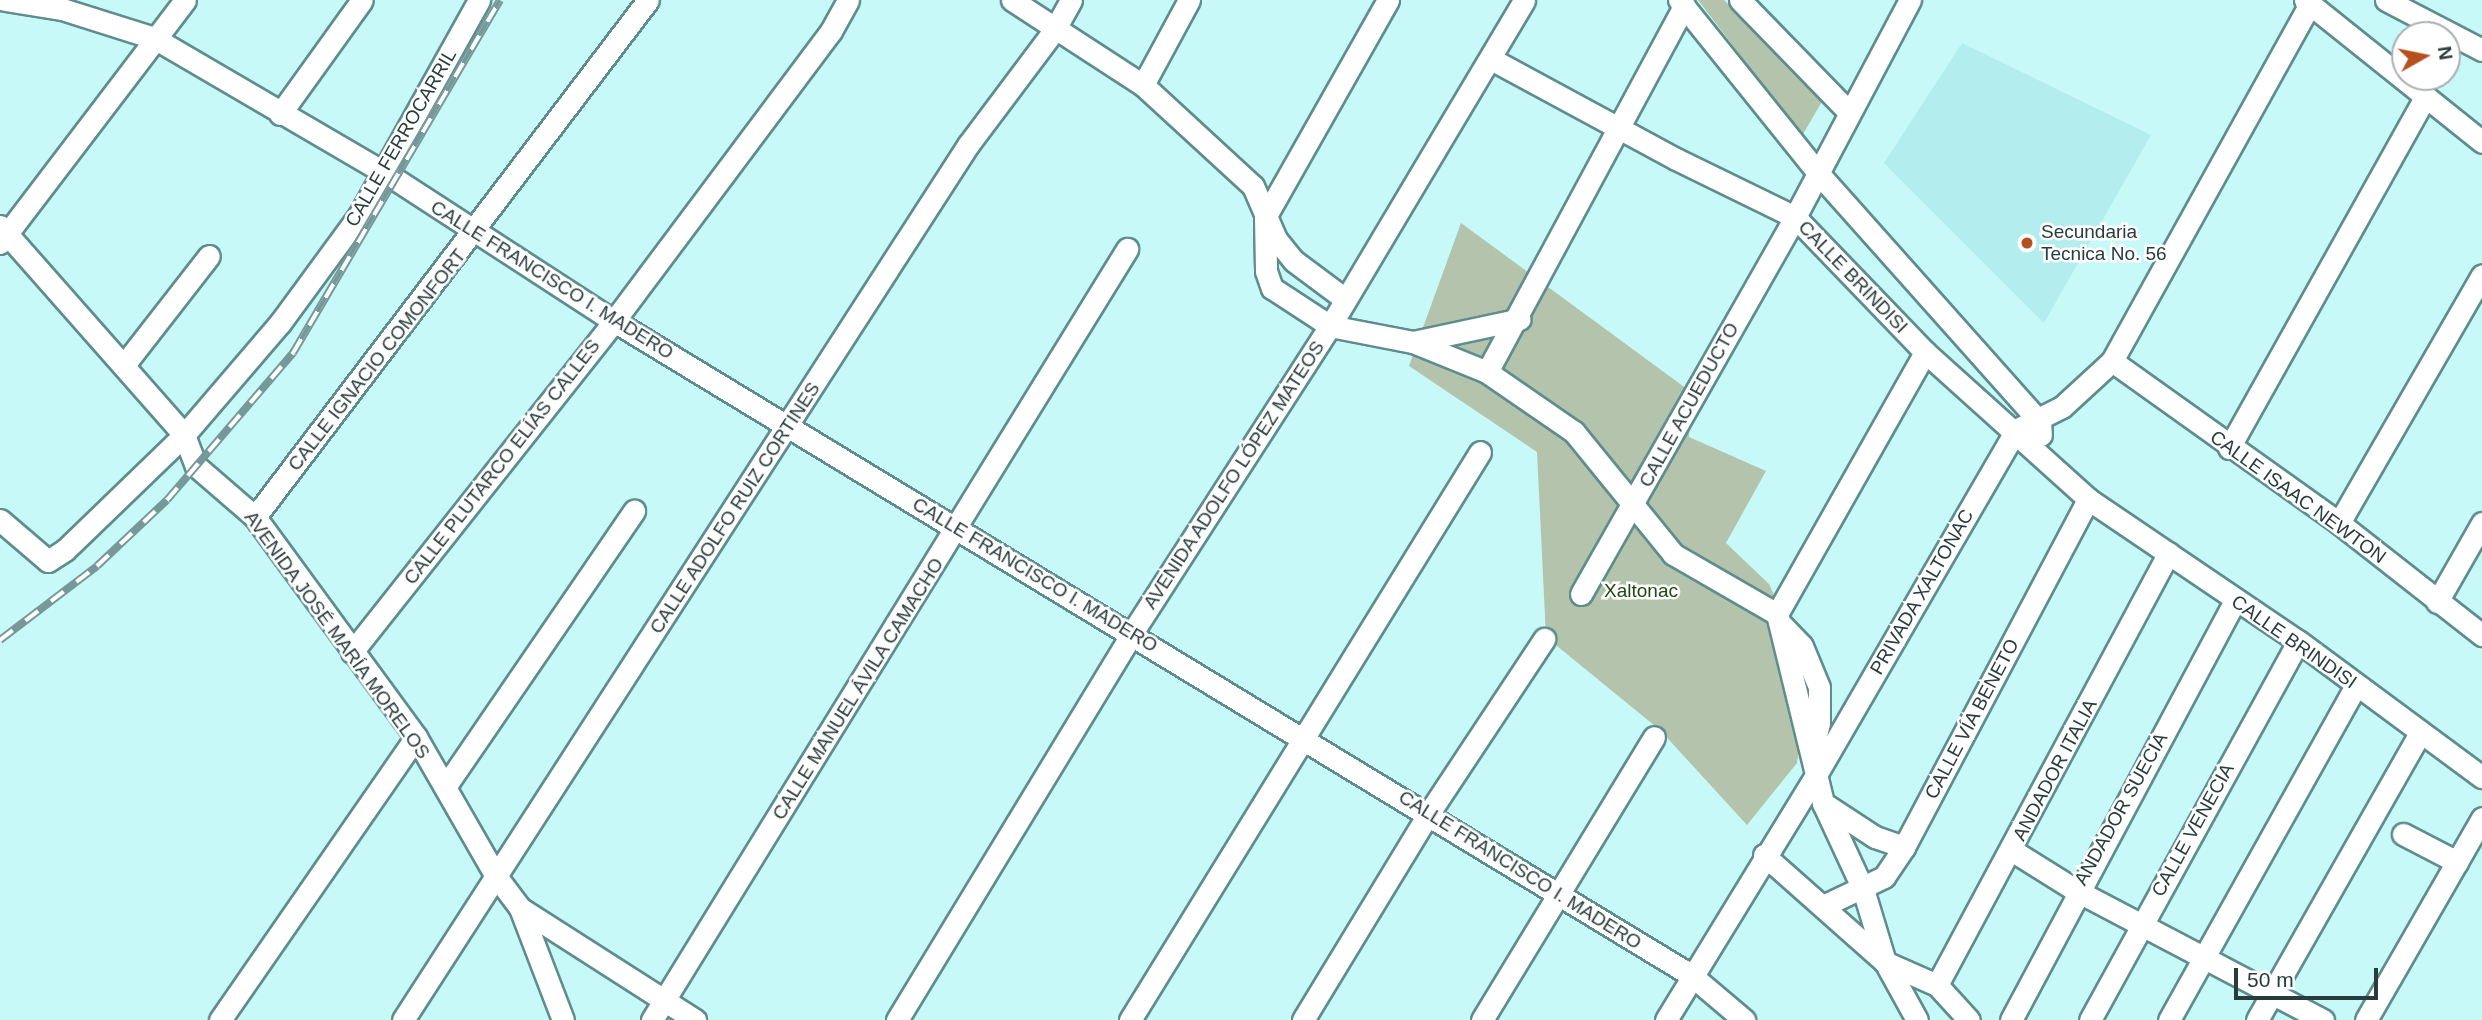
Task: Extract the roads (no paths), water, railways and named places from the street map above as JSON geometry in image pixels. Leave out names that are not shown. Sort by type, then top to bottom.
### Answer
[{"type":"street","name":"CALLE FRANCISCO I. MADERO","points":[[5,0],[64,5],[154,38],[382,172],[614,321],[1429,813],[1691,975],[1744,1020]]},
{"type":"street","points":[[2,234],[185,0]]},
{"type":"street","points":[[280,114],[362,0]]},
{"type":"street","name":"CALLE FERROCARRIL","points":[[0,520],[48,561],[65,550],[184,435],[280,323],[360,214],[479,0]]},
{"type":"street","name":"CALLE IGNACIO COMONFORT","points":[[255,517],[476,232],[649,0]]},
{"type":"street","name":"CALLE PLUTARCO ELÍAS CALLES","points":[[352,652],[614,321],[831,31],[848,0]]},
{"type":"street","points":[[1012,0],[1143,85],[1253,186],[1265,217],[1294,261],[1345,299]]},
{"type":"street","name":"CALLE ADOLFO RUIZ CORTINES","points":[[403,1020],[968,145],[1055,29],[1071,0]]},
{"type":"street","points":[[1143,85],[1189,0]]},
{"type":"street","points":[[1388,0],[1265,217],[1266,271],[1272,288],[1330,326],[1413,341],[1487,372],[1574,432],[1632,506],[1581,594]]},
{"type":"street","name":"AVENIDA ADOLFO LÓPEZ MATEOS","points":[[897,1020],[1132,633],[1330,326],[1524,0]]},
{"type":"street","points":[[1740,0],[1849,112]]},
{"type":"street","name":"CALLE ACUEDUCTO","points":[[1777,617],[1673,554],[1632,506],[1795,217],[1910,0]]},
{"type":"street","points":[[2386,0],[2482,50]]},
{"type":"street","points":[[1487,372],[1520,319],[1682,3],[1818,173],[2040,422],[2042,453]]},
{"type":"street","points":[[2016,430],[2040,422],[2089,385],[2112,361],[2307,3],[2424,99],[2482,142]]},
{"type":"street","name":"CALLE BRINDISI","points":[[1491,59],[1618,128],[1795,217],[1925,352],[2042,453],[2088,499],[2298,641],[2419,734],[2482,777]]},
{"type":"street","points":[[2229,448],[2424,99]]},
{"type":"street","name":"AVENIDA JOSÉ MARÍA MORELOS","points":[[2,234],[124,365],[184,435],[196,466],[255,517],[416,737],[496,876],[520,908],[563,1020]]},
{"type":"street","name":"CALLE MANUEL ÁVILA CAMACHO","points":[[652,1020],[958,530],[1127,249]]},
{"type":"street","points":[[124,365],[209,256]]},
{"type":"street","points":[[2339,523],[2482,275]]},
{"type":"street","points":[[1413,341],[1520,319]]},
{"type":"street","points":[[1917,1020],[1885,962],[1863,889],[1823,803],[1777,617],[1925,352]]},
{"type":"street","name":"CALLE ISAAC NEWTON","points":[[2112,361],[2229,448],[2339,523],[2482,635]]},
{"type":"street","name":"PRIVADA XALTONAC","points":[[1666,1020],[1764,855],[1813,765],[2016,430]]},
{"type":"street","points":[[1130,1020],[1480,452]]},
{"type":"street","name":"CALLE VÍA BENETO","points":[[1823,906],[1884,877],[1904,846],[2088,499]]},
{"type":"street","points":[[445,786],[634,511]]},
{"type":"street","points":[[2437,602],[2482,523]]},
{"type":"street","name":"ANDADOR ITALIA","points":[[1937,985],[2012,852],[2169,552]]},
{"type":"street","name":"ANDADOR SUECIA","points":[[2011,1020],[2077,891],[2235,600]]},
{"type":"street","points":[[1303,1020],[1429,813],[1544,639]]},
{"type":"street","name":"CALLE VENECIA","points":[[2090,1020],[2298,641]]},
{"type":"street","points":[[2169,1020],[2203,954],[2356,685]]},
{"type":"street","points":[[2257,1020],[2419,734]]},
{"type":"street","points":[[220,1020],[416,737]]},
{"type":"street","points":[[1482,1020],[1654,737]]},
{"type":"street","points":[[1823,803],[1875,837],[1904,846]]},
{"type":"street","points":[[2366,1020],[2482,818]]},
{"type":"street","points":[[2403,834],[2457,862]]},
{"type":"street","points":[[2012,852],[2077,891],[2203,954],[2323,1020]]},
{"type":"street","points":[[1764,855],[1885,962],[1937,985],[1969,1020]]},
{"type":"street","points":[[520,908],[695,1020]]},
{"type":"railway","points":[[0,640],[97,566],[167,500],[293,353],[500,0]]},
{"type":"place","name":"Secundaria Tecnica No. 56","points":[[2027,243]]},
{"type":"park label","name":"Xaltonac","points":[[1641,591]]}]
